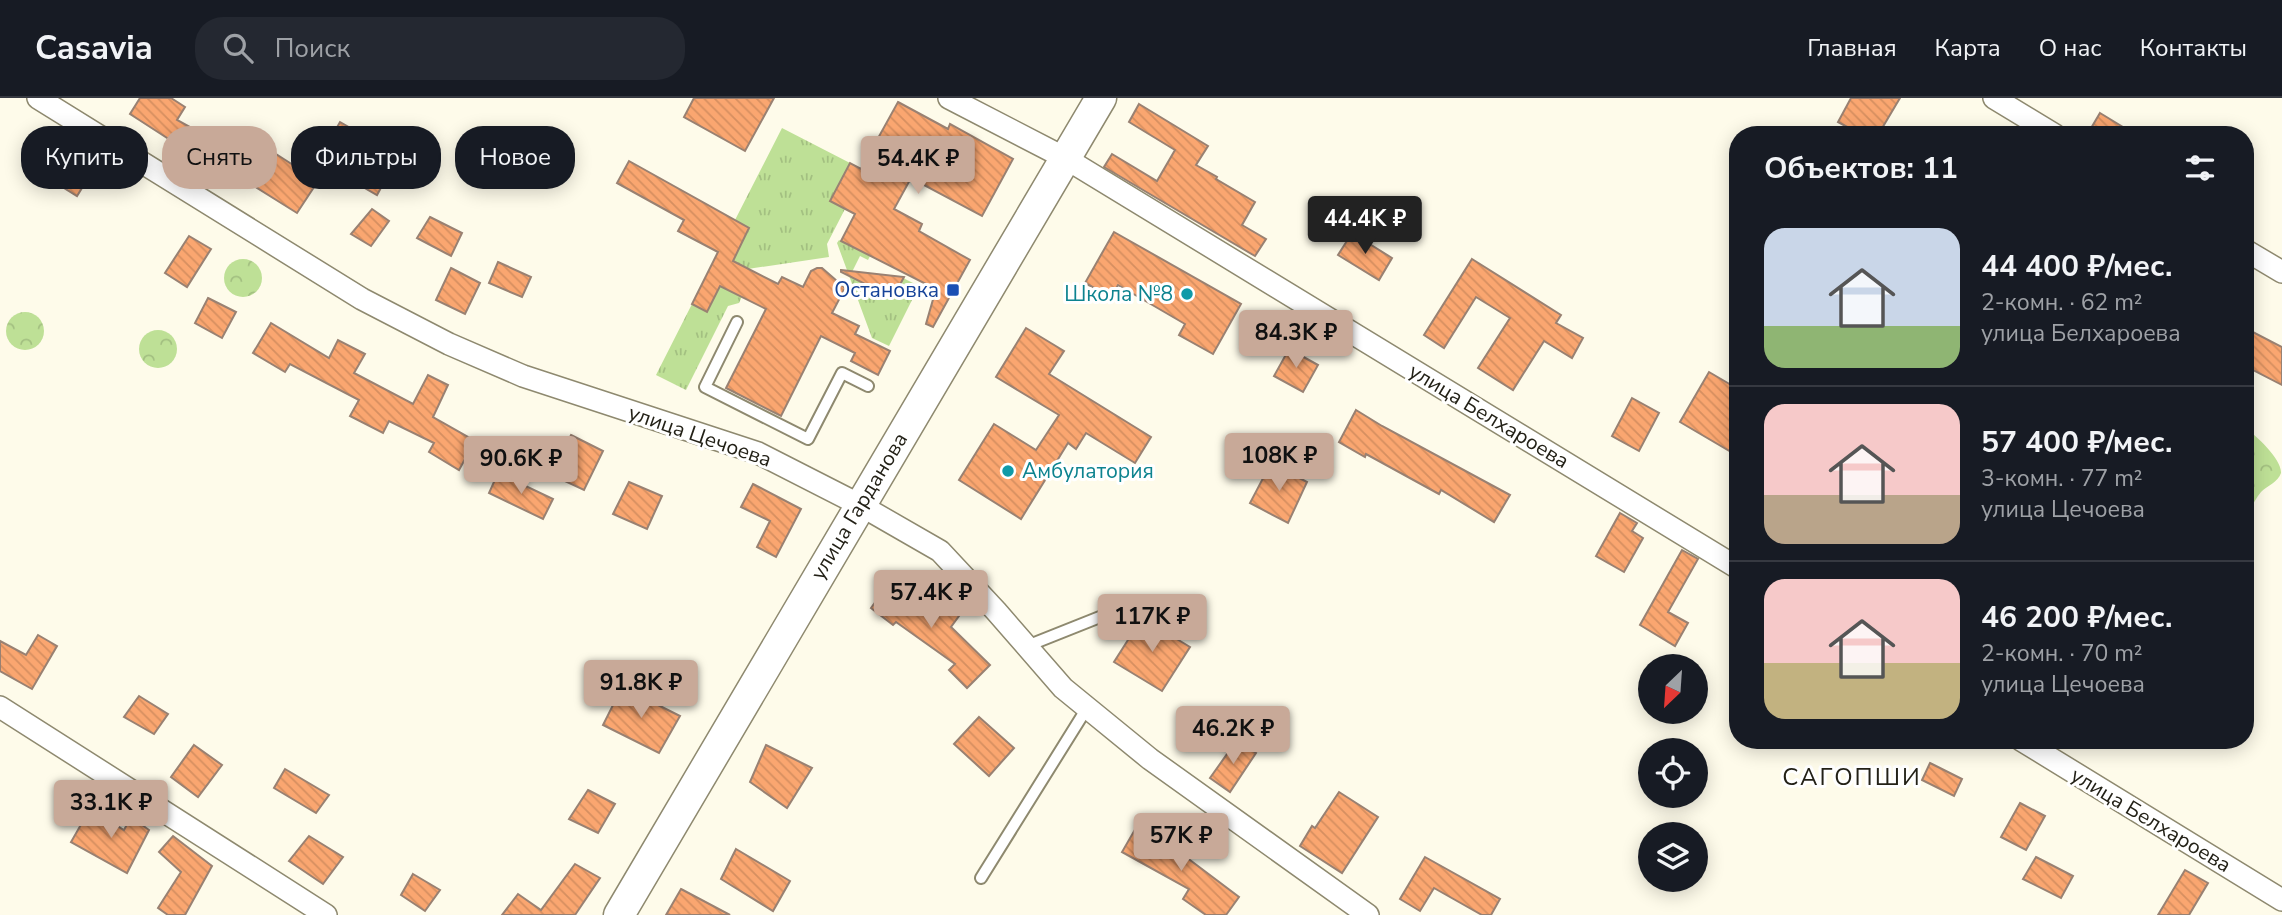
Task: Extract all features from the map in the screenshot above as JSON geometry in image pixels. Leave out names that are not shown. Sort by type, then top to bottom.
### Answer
[{"type":"street","name":"улица Цечоева","points":[[38,98],[362,299],[449,344],[523,376],[758,453],[860,505],[940,551],[1063,688],[1150,759],[1368,915]]},
{"type":"street","name":"улица Белхароева","points":[[949,98],[1065,158],[1729,563]]},
{"type":"street","name":"улица Гарданова","points":[[619,915],[1101,98]]},
{"type":"street","points":[[1994,98],[2040,126]]},
{"type":"street","points":[[2254,255],[2282,272]]},
{"type":"street","points":[[0,707],[326,915]]},
{"type":"street","name":"улица Белхароева","points":[[2036,749],[2282,900]]},
{"type":"lane","points":[[737,322],[703,392],[808,439],[842,373],[868,386]]},
{"type":"lane","points":[[1027,646],[1125,607]]},
{"type":"lane","points":[[981,878],[1087,708]]},
{"type":"green space","points":[[782,128],[850,163],[831,201],[845,209],[827,244],[829,257],[741,270],[731,265],[749,229],[735,220]]},
{"type":"green space","points":[[839,240],[870,256],[868,260],[860,256],[850,276],[893,298],[903,278],[919,286],[889,346],[872,338],[837,243]]},
{"type":"green space","points":[[243,259],[257,264],[262,278],[257,292],[243,297],[229,292],[224,278],[229,264]]},
{"type":"green space","points":[[726,274],[744,292],[739,303],[728,306],[686,390],[656,375],[692,304],[707,312]]},
{"type":"green space","points":[[25,312],[39,317],[44,331],[39,345],[25,350],[11,345],[6,331],[11,317]]},
{"type":"green space","points":[[158,330],[172,335],[177,349],[172,363],[158,368],[144,363],[139,349],[144,335]]},
{"type":"green space","points":[[2254,435],[2273,454],[2281,473],[2254,503]]},
{"type":"building","points":[[140,98],[171,98],[185,107],[177,120],[188,126],[162,126],[162,135],[130,114]]},
{"type":"building","points":[[694,98],[774,98],[745,151],[684,117]]},
{"type":"building","points":[[1851,98],[1900,98],[1883,126],[1845,126],[1838,122]]},
{"type":"building","points":[[898,102],[948,129],[950,124],[1013,159],[982,216],[911,178],[894,209],[922,224],[919,231],[970,260],[933,327],[926,324],[936,289],[841,241],[855,214],[830,201],[850,163],[861,169]]},
{"type":"building","points":[[1139,104],[1208,146],[1196,165],[1255,202],[1242,225],[1266,239],[1255,256],[1104,167],[1112,154],[1157,181],[1175,150],[1129,122]]},
{"type":"building","points":[[2100,113],[2121,126],[2092,126]]},
{"type":"building","points":[[277,155],[291,164],[291,189],[313,189],[297,213],[259,189],[277,189]]},
{"type":"building","points":[[629,161],[749,228],[733,261],[778,284],[782,277],[803,287],[811,271],[822,268],[845,288],[832,313],[859,326],[855,334],[890,351],[878,375],[851,361],[855,353],[821,336],[781,416],[726,388],[766,309],[720,286],[707,312],[692,304],[718,252],[678,231],[684,220],[617,183]]},
{"type":"building","points":[[66,189],[81,189],[77,196]]},
{"type":"building","points":[[367,189],[380,189],[377,195]]},
{"type":"building","points":[[372,209],[389,221],[371,246],[351,234]]},
{"type":"building","points":[[430,217],[462,233],[451,256],[417,238]]},
{"type":"building","name":"Школа №8","points":[[1114,232],[1241,304],[1213,354],[1179,335],[1185,324],[1118,285],[1111,297],[1085,283]]},
{"type":"building","points":[[1352,233],[1392,258],[1379,280],[1338,255]]},
{"type":"building","points":[[189,236],[211,249],[187,287],[165,273]]},
{"type":"building","points":[[1472,259],[1561,315],[1556,323],[1583,338],[1572,358],[1544,341],[1513,390],[1478,368],[1510,318],[1476,297],[1444,348],[1424,335]]},
{"type":"building","points":[[498,262],[531,277],[522,297],[489,283]]},
{"type":"building","points":[[451,268],[480,283],[465,314],[436,300]]},
{"type":"building","points":[[841,270],[904,277],[893,298]]},
{"type":"building","points":[[208,298],[236,312],[222,338],[195,323]]},
{"type":"building","points":[[271,323],[329,358],[338,340],[365,354],[354,373],[413,404],[428,375],[448,385],[433,417],[475,441],[459,470],[429,452],[434,443],[389,421],[383,433],[350,416],[359,400],[290,364],[285,372],[253,353]]},
{"type":"building","points":[[1026,328],[1064,351],[1049,374],[1151,437],[1135,463],[1086,433],[1076,449],[1068,443],[1021,519],[959,480],[994,424],[1036,450],[1059,415],[996,377]]},
{"type":"building","points":[[2254,333],[2282,347],[2282,385],[2254,371]]},
{"type":"building","points":[[1289,349],[1318,365],[1303,392],[1274,376]]},
{"type":"building","points":[[1709,372],[1729,384],[1729,451],[1680,422]]},
{"type":"building","points":[[1632,398],[1659,413],[1639,451],[1612,436]]},
{"type":"building","points":[[1356,410],[1510,495],[1494,522],[1441,490],[1439,494],[1339,442]]},
{"type":"building","points":[[571,435],[603,451],[584,490],[552,475]]},
{"type":"building","points":[[1271,463],[1307,482],[1288,523],[1250,503]]},
{"type":"building","points":[[498,473],[553,499],[543,519],[489,493]]},
{"type":"building","points":[[629,482],[662,496],[647,529],[613,514]]},
{"type":"building","points":[[753,484],[801,509],[776,557],[757,547],[770,521],[741,507]]},
{"type":"building","points":[[1620,513],[1637,523],[1632,531],[1643,538],[1624,572],[1596,556]]},
{"type":"building","points":[[1682,550],[1698,559],[1668,612],[1688,623],[1675,646],[1640,625]]},
{"type":"building","points":[[892,579],[934,610],[939,602],[959,616],[951,627],[990,665],[967,688],[949,670],[955,664],[896,622],[893,625],[871,608]]},
{"type":"building","points":[[1142,618],[1190,647],[1162,691],[1114,662]]},
{"type":"building","points":[[38,635],[57,646],[32,689],[0,671],[0,641],[26,655]]},
{"type":"building","points":[[622,687],[680,716],[659,753],[603,725]]},
{"type":"building","points":[[139,696],[168,714],[154,734],[124,717]]},
{"type":"building","points":[[979,717],[1014,748],[989,776],[954,744]]},
{"type":"building","points":[[1237,740],[1256,753],[1230,792],[1210,778]]},
{"type":"building","points":[[194,745],[222,765],[198,797],[171,777]]},
{"type":"building","points":[[766,745],[812,768],[787,808],[750,782]]},
{"type":"building","points":[[1930,763],[1962,779],[1954,796],[1922,780]]},
{"type":"building","points":[[285,769],[329,795],[316,813],[274,788]]},
{"type":"building","points":[[588,790],[615,804],[598,833],[569,819]]},
{"type":"building","points":[[1339,792],[1378,817],[1342,873],[1300,846]]},
{"type":"building","points":[[2020,803],[2045,816],[2026,850],[2001,837]]},
{"type":"building","points":[[90,809],[124,830],[131,817],[149,830],[127,873],[71,842]]},
{"type":"building","points":[[1137,826],[1183,852],[1182,854],[1239,897],[1226,915],[1206,915],[1183,899],[1189,889],[1122,852]]},
{"type":"building","points":[[173,836],[212,866],[185,915],[168,915],[158,908],[181,872],[159,852]]},
{"type":"building","points":[[309,836],[343,857],[323,884],[289,861]]},
{"type":"building","points":[[736,849],[790,881],[773,911],[721,879]]},
{"type":"building","points":[[1425,857],[1500,899],[1491,915],[1482,915],[1434,888],[1420,911],[1400,899]]},
{"type":"building","points":[[2036,857],[2073,876],[2061,898],[2023,879]]},
{"type":"building","points":[[575,864],[600,878],[575,915],[502,915],[518,894],[541,910]]},
{"type":"building","points":[[2185,870],[2208,883],[2189,915],[2158,915]]},
{"type":"building","points":[[413,874],[440,890],[425,911],[401,895]]},
{"type":"building","points":[[681,889],[730,915],[666,915]]},
{"type":"place","name":"Остановка","points":[[953,290]]},
{"type":"place","name":"Школа №8","points":[[1187,294]]},
{"type":"place","name":"Амбулатория","points":[[1008,471]]},
{"type":"district","name":"САГОПШИ","points":[[1852,777]]}]
